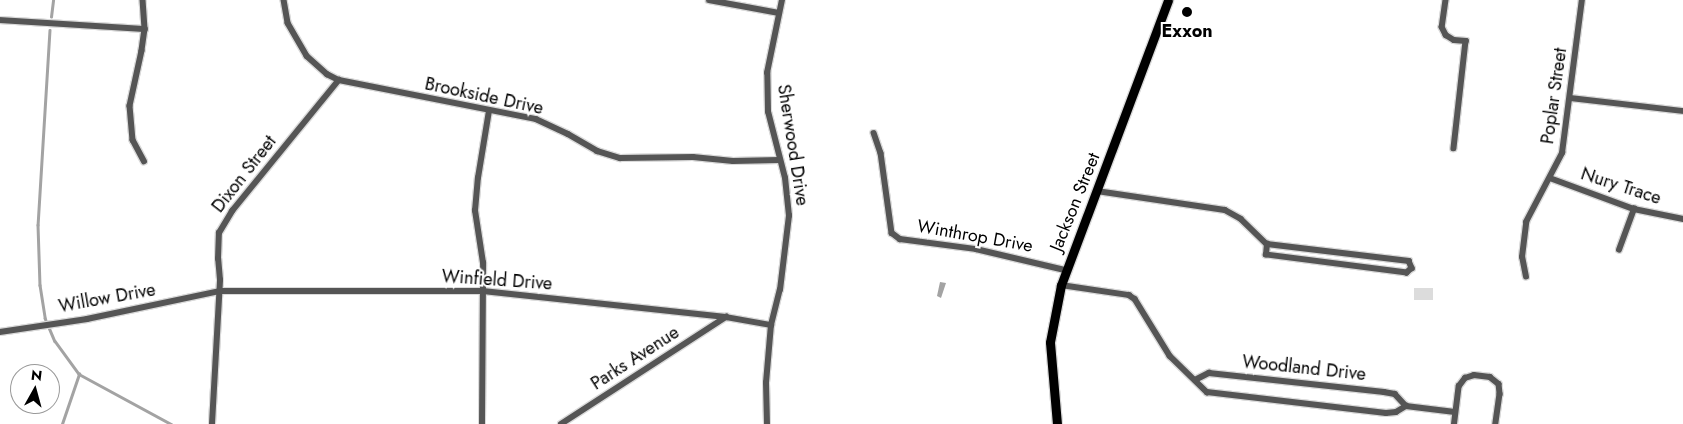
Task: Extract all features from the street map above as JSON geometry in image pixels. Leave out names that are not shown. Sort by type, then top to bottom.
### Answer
[{"type":"main road","name":"Jackson Street","points":[[1056,424],[1050,342],[1061,285],[1065,270],[1097,191],[1168,0]]},
{"type":"street","points":[[143,0],[145,30],[130,106],[133,140],[144,161]]},
{"type":"street","name":"Brookside Drive","points":[[284,0],[288,23],[307,56],[318,67],[339,80],[536,119],[568,134],[597,151],[620,158],[693,157],[733,161],[779,160]]},
{"type":"street","points":[[709,0],[779,12]]},
{"type":"street","name":"Sherwood Drive","points":[[767,424],[766,383],[771,325],[780,290],[789,216],[784,178],[768,112],[766,73],[782,0]]},
{"type":"street","points":[[1446,0],[1442,27],[1446,35],[1454,40],[1466,41],[1454,148]]},
{"type":"street","name":"Poplar Street","points":[[1526,277],[1522,256],[1526,222],[1562,153],[1571,98],[1582,0]]},
{"type":"street","points":[[0,20],[145,30]]},
{"type":"street","name":"Dixon Street","points":[[212,424],[220,291],[217,242],[222,224],[339,80]]},
{"type":"street","points":[[1571,98],[1683,111]]},
{"type":"street","points":[[482,424],[483,264],[475,211],[478,178],[489,111]]},
{"type":"street","name":"Winthrop Drive","points":[[874,133],[881,153],[892,233],[900,238],[990,251],[1065,270]]},
{"type":"street","name":"Nury Trace","points":[[1550,178],[1634,208],[1683,219]]},
{"type":"street","points":[[1097,191],[1225,210],[1241,219],[1267,244],[1409,261],[1412,268],[1408,273],[1266,255],[1267,244]]},
{"type":"street","points":[[1619,250],[1634,208]]},
{"type":"street","name":"Woodland Drive","points":[[1061,285],[1128,295],[1136,299],[1170,356],[1202,388],[1213,393],[1386,413],[1396,412],[1406,406],[1455,412]]},
{"type":"street","name":"Winfield Drive","points":[[220,291],[483,291],[726,317],[771,325]]},
{"type":"street","name":"Willow Drive","points":[[0,332],[87,318],[220,291]]},
{"type":"street","name":"Parks Avenue","points":[[561,424],[726,317]]},
{"type":"street","name":"Woodland Drive","points":[[1195,380],[1209,373],[1384,392],[1395,394],[1406,406]]},
{"type":"street","points":[[1454,424],[1459,386],[1464,378],[1474,375],[1490,377],[1497,381],[1500,388],[1496,424]]},
{"type":"shaded area","points":[[940,282],[946,283],[941,298],[937,296]]},
{"type":"shaded area","points":[[1414,288],[1433,288],[1433,300],[1414,300]]},
{"type":"waterway","points":[[51,17],[53,0]]},
{"type":"waterway","points":[[50,30],[38,225],[40,285],[45,318],[55,341],[79,374],[171,424]]},
{"type":"waterway","points":[[62,424],[79,374]]},
{"type":"place","name":"Exxon","points":[[1187,12]]}]
